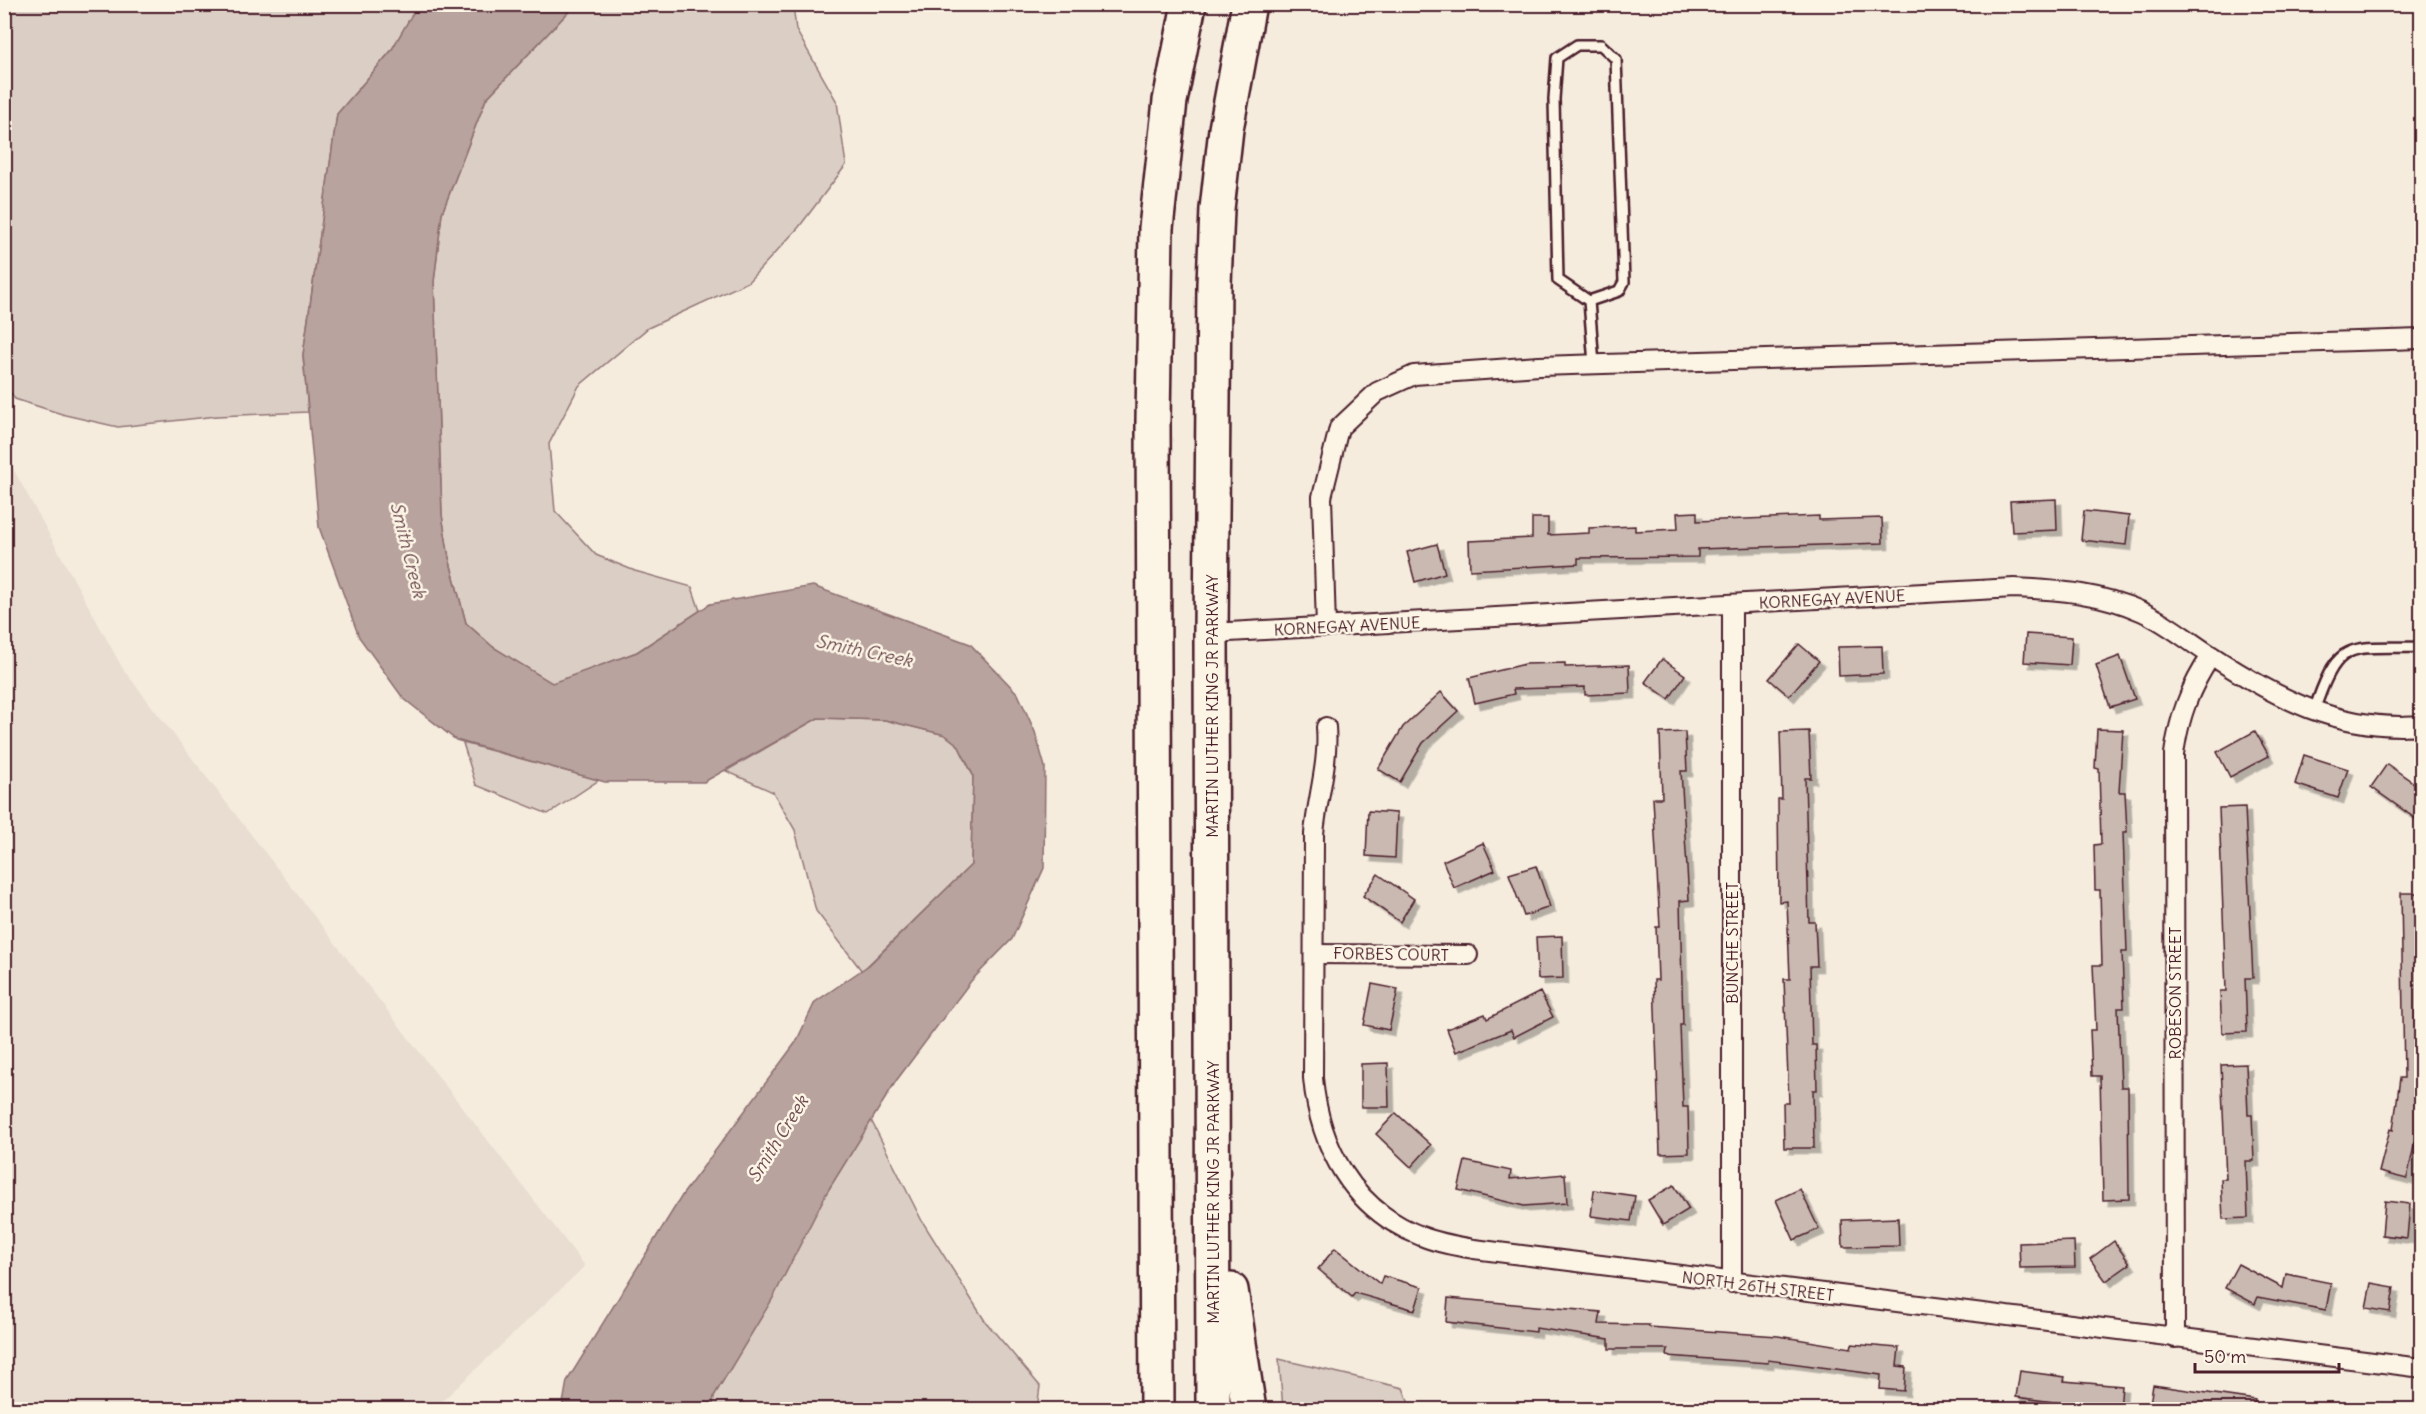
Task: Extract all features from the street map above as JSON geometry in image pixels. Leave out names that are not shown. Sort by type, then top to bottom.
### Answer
[{"type":"highway","points":[[1157,1410],[1154,299],[1156,228],[1162,161],[1170,101],[1189,4]]},
{"type":"highway","name":"MARTIN LUTHER KING JR PARKWAY","points":[[1213,1410],[1212,350],[1217,209],[1226,129],[1249,4]]},
{"type":"highway","points":[[1214,1160],[1242,1375],[1249,1410]]},
{"type":"street","points":[[1326,627],[1322,497],[1339,428],[1377,392],[1414,375],[1594,364],[2421,339]]},
{"type":"street","name":"KORNEGAY AVENUE","points":[[1211,633],[2014,588],[2065,590],[2080,592],[2142,612],[2161,621],[2211,656],[2259,685],[2314,711],[2347,722],[2381,727],[2421,725]]},
{"type":"street","name":"BUNCHE STREET","points":[[1732,604],[1732,1282]]},
{"type":"street","name":"ROBESON STREET","points":[[2175,1338],[2174,754],[2180,716],[2190,690],[2211,656]]},
{"type":"street","points":[[1314,954],[1314,834],[1316,804],[1326,760],[1326,727]]},
{"type":"street","name":"NORTH 26TH STREET","points":[[1314,954],[1314,1077],[1316,1108],[1323,1133],[1352,1184],[1374,1208],[1395,1223],[1420,1236],[1446,1244],[1732,1282],[2421,1368]]},
{"type":"street","name":"FORBES COURT","points":[[1314,954],[1468,955]]},
{"type":"lane","points":[[1577,45],[1601,45],[1616,59],[1624,282],[1619,291],[1589,301],[1558,280],[1554,99],[1557,57],[1577,45]]},
{"type":"lane","points":[[1589,301],[1594,364]]},
{"type":"lane","points":[[2314,711],[2324,680],[2341,654],[2356,648],[2421,646]]},
{"type":"shaded area","points":[[4,5],[418,5],[391,51],[337,114],[303,355],[308,412],[217,416],[118,427],[65,415],[15,399],[4,383]]},
{"type":"shaded area","points":[[575,5],[793,5],[796,30],[837,102],[846,165],[799,227],[748,282],[648,328],[579,386],[549,444],[555,511],[596,555],[635,571],[692,587],[700,611],[637,652],[552,684],[493,647],[466,623],[449,558],[442,515],[434,282],[442,213],[486,99]]},
{"type":"shaded area","points":[[4,452],[123,669],[585,1266],[434,1409],[5,1409]]},
{"type":"shaded area","points":[[818,718],[885,720],[946,735],[958,745],[973,775],[971,865],[862,971],[816,911],[795,830],[773,792],[726,771]]},
{"type":"shaded area","points":[[463,743],[599,780],[548,814],[476,785]]},
{"type":"shaded area","points":[[871,1120],[922,1221],[985,1321],[1040,1386],[1037,1409],[712,1410],[714,1396],[827,1192]]},
{"type":"shaded area","points":[[1279,1359],[1403,1388],[1411,1409],[1283,1409]]},
{"type":"water","name":"Smith Creek","points":[[418,4],[575,5],[486,99],[442,213],[434,282],[442,515],[449,558],[466,623],[493,647],[552,683],[637,652],[710,604],[813,586],[970,644],[1018,694],[1035,732],[1045,767],[1044,868],[1012,939],[971,981],[896,1081],[827,1192],[773,1298],[714,1396],[712,1409],[562,1409],[567,1381],[683,1194],[796,1042],[815,1002],[869,965],[971,865],[973,775],[958,745],[945,735],[885,720],[818,718],[704,782],[605,782],[456,740],[403,698],[359,637],[319,527],[303,355],[337,114],[391,51]]},
{"type":"building","points":[[2056,499],[2057,530],[2012,532],[2010,501]]},
{"type":"building","points":[[2084,511],[2129,516],[2126,545],[2081,540]]},
{"type":"building","points":[[1697,512],[1697,521],[1819,516],[1819,520],[1882,518],[1883,543],[1698,549],[1698,557],[1578,558],[1578,564],[1470,570],[1469,541],[1532,538],[1532,518],[1548,518],[1548,535],[1589,533],[1589,528],[1635,526],[1635,531],[1678,529],[1677,513]]},
{"type":"building","points":[[1437,544],[1445,573],[1415,582],[1407,552]]},
{"type":"building","points":[[2026,634],[2072,637],[2070,665],[2024,662]]},
{"type":"building","points":[[1799,644],[1819,661],[1789,696],[1769,679]]},
{"type":"building","points":[[1882,646],[1883,674],[1839,676],[1838,647]]},
{"type":"building","points":[[2120,656],[2135,699],[2110,707],[2096,665]]},
{"type":"building","points":[[1662,659],[1685,675],[1669,699],[1645,682]]},
{"type":"building","points":[[1565,663],[1565,667],[1629,665],[1630,693],[1585,695],[1585,687],[1513,689],[1514,694],[1475,703],[1469,678],[1525,664]]},
{"type":"building","points":[[1441,692],[1458,711],[1423,743],[1400,782],[1378,769],[1403,727]]},
{"type":"building","points":[[2097,729],[2123,730],[2119,792],[2125,792],[2127,832],[2123,832],[2127,952],[2122,952],[2124,1008],[2118,1008],[2121,1087],[2128,1087],[2129,1199],[2103,1200],[2100,1076],[2092,1076],[2090,1030],[2096,1030],[2093,965],[2102,965],[2100,890],[2095,890],[2094,845],[2101,844],[2099,769],[2095,768]]},
{"type":"building","points":[[1809,731],[1811,778],[1805,778],[1809,922],[1815,922],[1817,966],[1810,966],[1812,1045],[1816,1045],[1817,1090],[1813,1090],[1814,1148],[1784,1148],[1783,1103],[1789,1103],[1784,979],[1790,979],[1787,901],[1779,902],[1778,799],[1782,799],[1780,732]]},
{"type":"building","points":[[2255,731],[2269,756],[2230,777],[2217,752]]},
{"type":"building","points":[[1685,732],[1687,771],[1681,771],[1689,900],[1680,901],[1683,1025],[1680,1025],[1683,1107],[1688,1107],[1689,1153],[1660,1154],[1654,980],[1658,980],[1656,927],[1660,927],[1653,798],[1662,798],[1660,733]]},
{"type":"building","points":[[2304,755],[2348,769],[2338,798],[2295,784]]},
{"type":"building","points":[[2387,764],[2421,788],[2421,811],[2416,819],[2371,787]]},
{"type":"building","points":[[2245,807],[2253,978],[2245,978],[2247,1032],[2222,1033],[2220,991],[2226,991],[2219,808]]},
{"type":"building","points":[[1368,811],[1397,813],[1395,858],[1366,856]]},
{"type":"building","points":[[1483,843],[1495,870],[1454,888],[1443,861]]},
{"type":"building","points":[[1536,866],[1550,907],[1524,916],[1509,874]]},
{"type":"building","points":[[1378,874],[1414,899],[1400,922],[1363,896]]},
{"type":"building","points":[[2401,893],[2421,893],[2421,1113],[2407,1179],[2379,1172],[2390,1129],[2393,1130],[2400,1078],[2404,1078]]},
{"type":"building","points":[[1562,936],[1563,978],[1538,979],[1536,937]]},
{"type":"building","points":[[1372,984],[1398,989],[1389,1030],[1364,1025]]},
{"type":"building","points":[[1540,992],[1553,1017],[1514,1037],[1511,1030],[1456,1052],[1447,1029],[1485,1014],[1487,1019]]},
{"type":"building","points":[[1388,1063],[1389,1107],[1361,1107],[1361,1064]]},
{"type":"building","points":[[2246,1064],[2248,1115],[2252,1115],[2254,1161],[2246,1161],[2248,1218],[2223,1219],[2221,1179],[2226,1179],[2221,1065]]},
{"type":"building","points":[[1396,1113],[1431,1145],[1411,1167],[1376,1134]]},
{"type":"building","points":[[1465,1161],[1511,1171],[1510,1179],[1565,1174],[1567,1203],[1524,1206],[1458,1190]]},
{"type":"building","points":[[1674,1185],[1689,1209],[1663,1225],[1648,1200]]},
{"type":"building","points":[[1800,1189],[1819,1229],[1794,1240],[1776,1200]]},
{"type":"building","points":[[1594,1190],[1635,1196],[1631,1221],[1591,1216]]},
{"type":"building","points":[[2385,1201],[2410,1204],[2407,1238],[2382,1235]]},
{"type":"building","points":[[1898,1218],[1899,1246],[1843,1247],[1842,1220]]},
{"type":"building","points":[[2074,1241],[2075,1267],[2020,1268],[2019,1243]]},
{"type":"building","points":[[2114,1241],[2130,1264],[2106,1281],[2090,1259]]},
{"type":"building","points":[[1335,1248],[1380,1284],[1383,1276],[1422,1287],[1415,1310],[1355,1293],[1352,1297],[1318,1269]]},
{"type":"building","points":[[2238,1264],[2283,1288],[2286,1274],[2331,1283],[2326,1310],[2258,1297],[2255,1304],[2225,1288]]},
{"type":"building","points":[[2371,1283],[2394,1287],[2390,1312],[2366,1308]]},
{"type":"building","points":[[1448,1298],[1601,1312],[1599,1324],[1649,1325],[1649,1327],[1778,1336],[1851,1348],[1852,1344],[1899,1348],[1897,1366],[1906,1367],[1904,1391],[1880,1389],[1881,1375],[1768,1360],[1768,1363],[1667,1356],[1668,1349],[1609,1349],[1609,1339],[1536,1328],[1536,1332],[1446,1322]]},
{"type":"building","points":[[2020,1371],[2065,1377],[2064,1381],[2122,1386],[2120,1410],[2076,1410],[2076,1405],[2016,1397]]},
{"type":"building","points":[[2153,1385],[2255,1400],[2254,1410],[2149,1410]]}]
